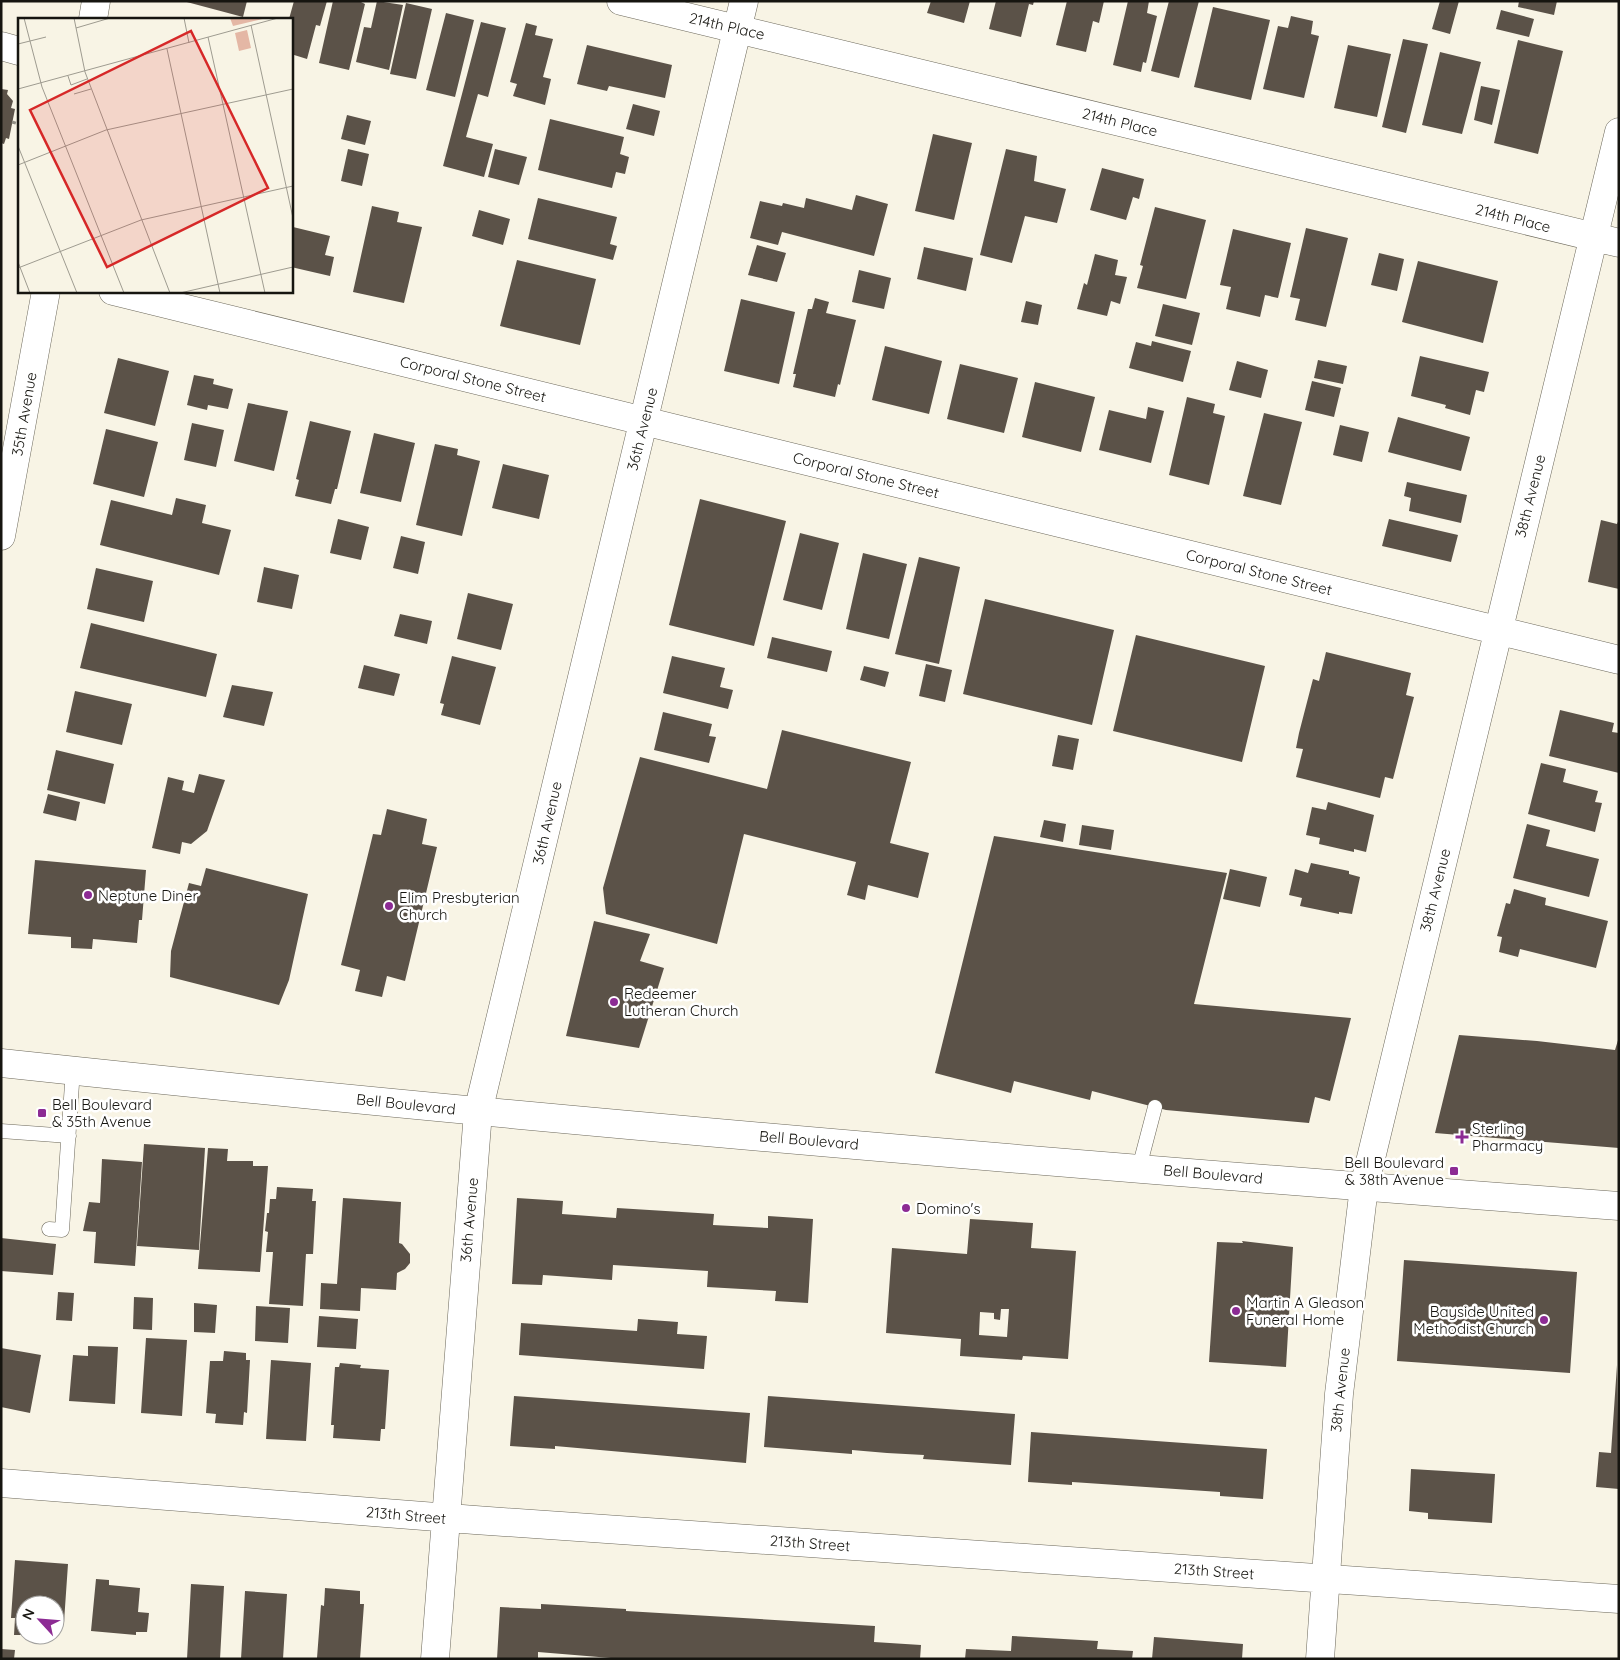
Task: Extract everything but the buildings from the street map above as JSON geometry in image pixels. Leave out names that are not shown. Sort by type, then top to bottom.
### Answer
[{"type":"street","points":[[94,18],[96,1]]},
{"type":"street","name":"214th Place","points":[[621,1],[1606,240]]},
{"type":"street","name":"36th Avenue","points":[[435,1659],[444,1518],[478,1112],[744,1]]},
{"type":"street","points":[[1,46],[18,51]]},
{"type":"street","name":"38th Avenue","points":[[1320,1659],[1338,1394],[1364,1187],[1497,631],[1606,240],[1619,132]]},
{"type":"street","name":"35th Avenue","points":[[1,536],[46,292]]},
{"type":"street","name":"Corporal Stone Street","points":[[117,292],[1619,660]]},
{"type":"street","name":"Bell Boulevard","points":[[1,1063],[478,1112],[1364,1187],[1619,1206]]},
{"type":"street","name":"213th Street","points":[[1,1484],[444,1518],[1619,1599]]},
{"type":"lane","points":[[48,1229],[62,1230],[58,1185],[69,1136],[73,1069]]},
{"type":"lane","points":[[1139,1168],[1155,1107]]},
{"type":"lane","points":[[1,1130],[69,1136]]},
{"type":"path","points":[[12,122],[18,124]]},
{"type":"place","name":"Neptune Diner","points":[[88,895]]},
{"type":"place","name":"Elim Presbyterian Church","points":[[389,906]]},
{"type":"place","name":"Redeemer Lutheran Church","points":[[614,1002]]},
{"type":"place","name":"Bell Boulevard & 35th Avenue","points":[[42,1113]]},
{"type":"place","name":"Sterling Pharmacy","points":[[1462,1137]]},
{"type":"place","name":"Bell Boulevard & 38th Avenue","points":[[1454,1171]]},
{"type":"place","name":"Domino's","points":[[906,1208]]},
{"type":"place","name":"Martin A Gleason Funeral Home","points":[[1236,1311]]},
{"type":"place","name":"Bayside United Methodist Church","points":[[1544,1320]]}]
